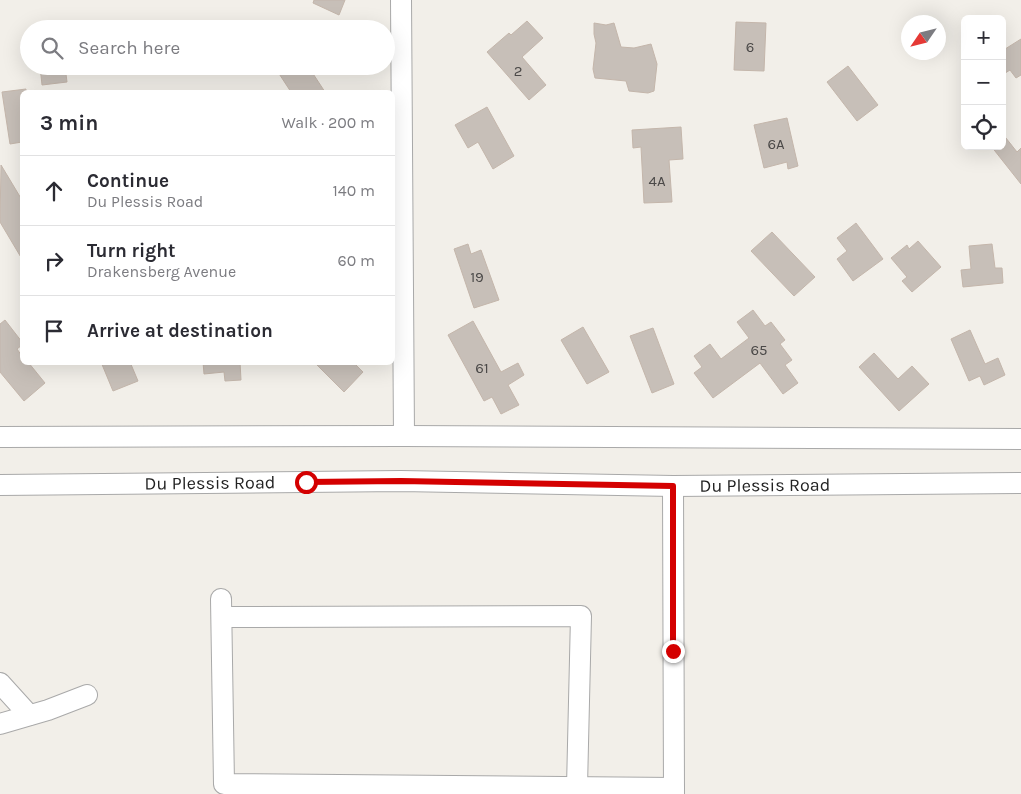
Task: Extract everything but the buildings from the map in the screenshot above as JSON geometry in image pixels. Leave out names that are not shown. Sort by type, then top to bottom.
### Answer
[{"type":"street","points":[[401,0],[404,436]]},
{"type":"street","points":[[0,437],[404,436],[1021,439]]},
{"type":"street","name":"Du Plessis Road","points":[[0,485],[401,481],[673,486],[1021,484]]},
{"type":"street","points":[[578,787],[581,616],[222,608],[224,784],[578,787],[674,791],[673,486]]},
{"type":"street","points":[[0,683],[29,715]]},
{"type":"street","points":[[0,724],[48,710],[87,695]]},
{"type":"route","points":[[306,482],[401,481],[673,486],[673,651]]}]
